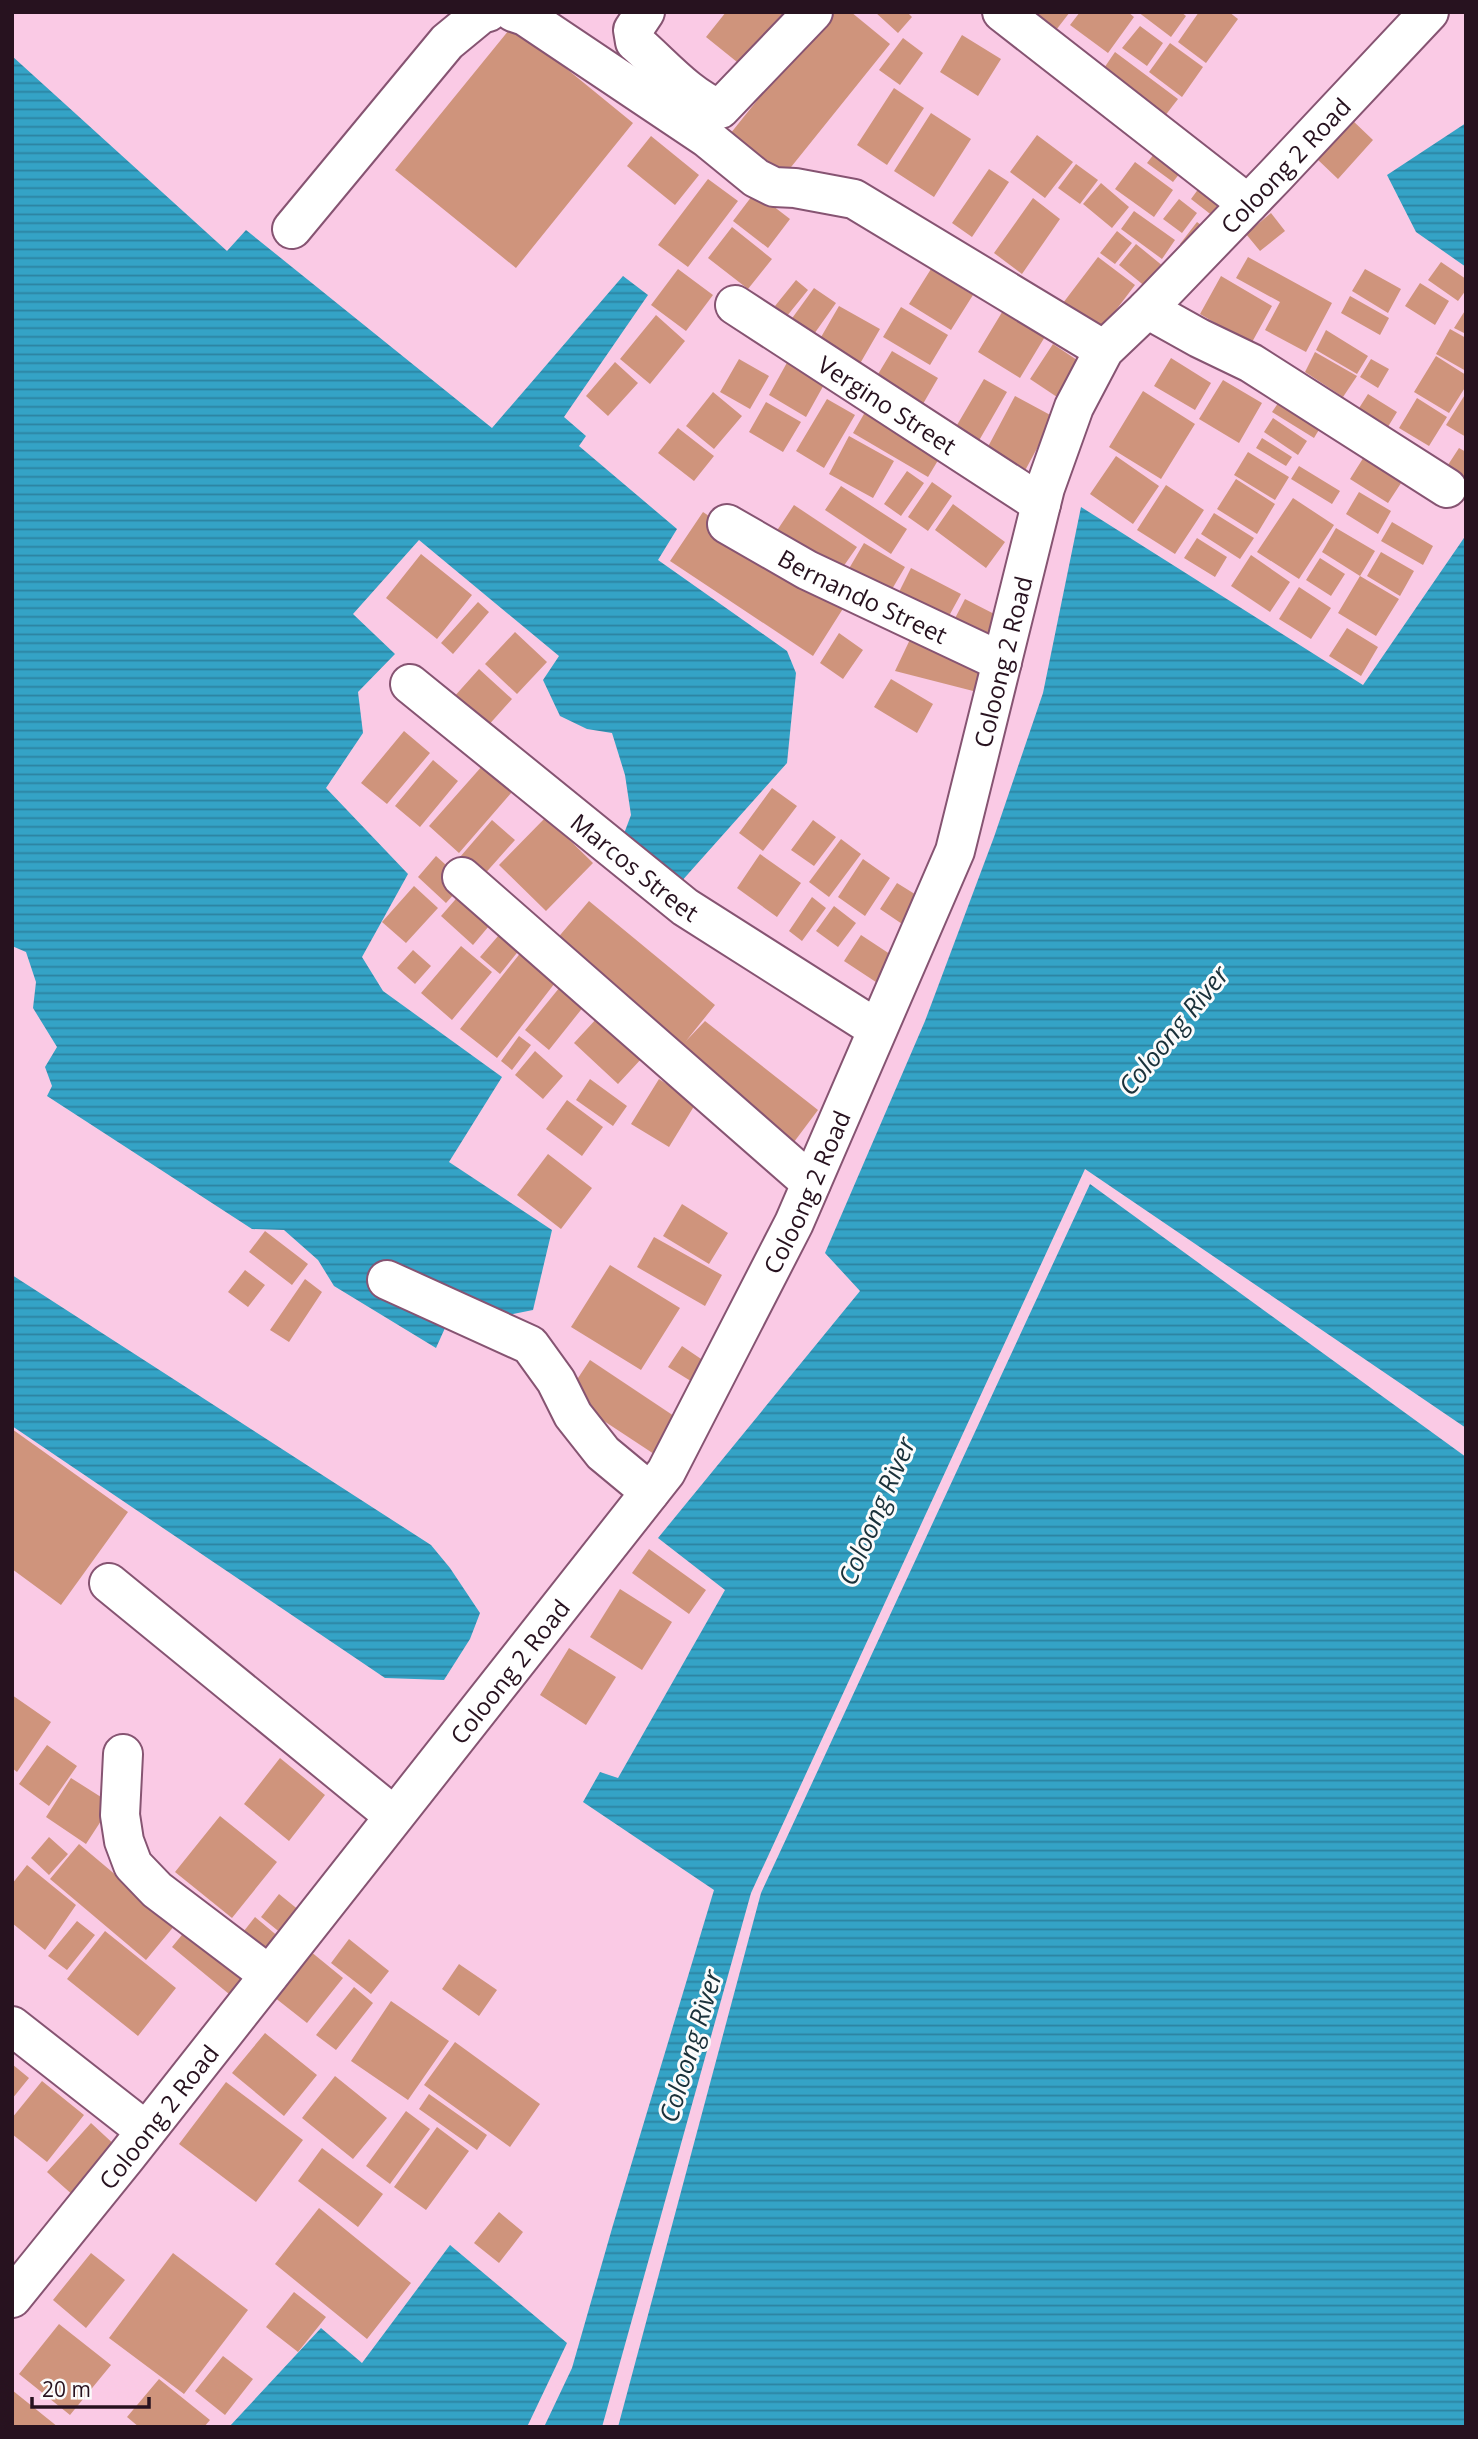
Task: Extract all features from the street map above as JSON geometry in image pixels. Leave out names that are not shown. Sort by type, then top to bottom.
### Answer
[{"type":"street","points":[[292,229],[447,42],[481,14],[488,12]]},
{"type":"street","points":[[513,12],[525,16],[707,138],[756,178],[774,187],[795,188],[854,199],[1104,350]]},
{"type":"street","points":[[645,12],[633,30],[635,41],[693,93],[708,104],[720,108],[813,12]]},
{"type":"street","points":[[1002,12],[1248,204]]},
{"type":"street","name":"Coloong 2 Road","points":[[12,2298],[666,1472],[794,1223],[955,851],[1041,504],[1074,407],[1104,350],[1248,204],[1418,16]]},
{"type":"street","name":"Vergino Street","points":[[735,305],[1041,504]]},
{"type":"street","points":[[1147,309],[1251,363],[1447,488]]},
{"type":"street","name":"Bernando Street","points":[[727,524],[807,570],[1002,662]]},
{"type":"street","name":"Marcos Street","points":[[410,684],[685,907],[877,1029]]},
{"type":"street","points":[[462,877],[811,1183]]},
{"type":"street","points":[[387,1280],[530,1345],[556,1381],[573,1415],[603,1453],[650,1492]]},
{"type":"street","points":[[109,1583],[394,1816]]},
{"type":"street","points":[[123,1754],[120,1815],[124,1841],[133,1865],[157,1890],[269,1975]]},
{"type":"street","points":[[12,2026],[146,2131]]},
{"type":"water","points":[[12,56],[227,251],[246,230],[492,428],[623,276],[648,295],[564,417],[586,436],[579,446],[677,529],[658,560],[787,651],[796,673],[787,763],[680,883],[622,839],[631,815],[625,775],[612,733],[587,729],[560,716],[543,680],[559,656],[419,540],[353,614],[395,654],[358,692],[363,733],[326,788],[408,874],[362,957],[383,991],[502,1077],[449,1162],[552,1230],[533,1310],[445,1328],[436,1348],[334,1286],[318,1260],[284,1230],[252,1229],[47,1096],[52,1086],[45,1067],[57,1047],[33,1008],[36,982],[26,952],[12,946]]},
{"type":"water","points":[[1466,123],[1466,267],[1416,232],[1387,175]]},
{"type":"water","name":"Coloong River","points":[[1081,507],[1363,685],[1466,535],[1466,1428],[1085,1169],[751,1893],[602,2427],[544,2427],[572,2368],[714,1890],[583,1802],[600,1772],[618,1778],[725,1590],[658,1538],[860,1291],[825,1253],[925,1021],[994,837],[1043,693]]},
{"type":"water","points":[[1090,1184],[1466,1457],[1466,2427],[618,2427],[761,1893]]},
{"type":"water","points":[[12,1275],[431,1545],[480,1613],[470,1639],[444,1680],[385,1678],[12,1426]]},
{"type":"water","points":[[450,2245],[567,2343],[527,2427],[229,2427],[321,2328],[362,2363]]},
{"type":"building","points":[[726,12],[785,12],[742,66],[706,37]]},
{"type":"building","points":[[828,12],[851,12],[890,44],[775,187],[722,144]]},
{"type":"building","points":[[875,12],[907,12],[912,17],[898,33]]},
{"type":"building","points":[[1033,12],[1070,12],[1046,43]]},
{"type":"building","points":[[1080,12],[1128,12],[1134,17],[1108,53],[1070,25]]},
{"type":"building","points":[[1138,12],[1181,12],[1186,16],[1171,37]]},
{"type":"building","points":[[1199,12],[1229,12],[1238,19],[1206,63],[1178,42]]},
{"type":"building","points":[[513,25],[633,123],[516,268],[395,170]]},
{"type":"building","points":[[1140,26],[1163,43],[1147,66],[1122,48]]},
{"type":"building","points":[[962,35],[1001,59],[978,96],[940,72]]},
{"type":"building","points":[[903,38],[923,53],[900,85],[879,70]]},
{"type":"building","points":[[1170,43],[1203,67],[1182,97],[1149,72]]},
{"type":"building","points":[[1115,52],[1178,99],[1161,121],[1100,74]]},
{"type":"building","points":[[894,88],[924,108],[887,165],[857,145]]},
{"type":"building","points":[[931,113],[971,139],[934,197],[894,171]]},
{"type":"building","points":[[1351,119],[1373,140],[1338,179],[1316,158]]},
{"type":"building","points":[[1037,135],[1073,162],[1045,198],[1010,172]]},
{"type":"building","points":[[651,136],[699,175],[675,205],[627,166]]},
{"type":"building","points":[[1161,145],[1187,164],[1173,182],[1147,163]]},
{"type":"building","points":[[1135,162],[1173,190],[1154,217],[1115,189]]},
{"type":"building","points":[[1076,164],[1098,180],[1080,204],[1058,188]]},
{"type":"building","points":[[989,169],[1009,182],[972,237],[952,223]]},
{"type":"building","points":[[708,179],[738,201],[688,267],[658,245]]},
{"type":"building","points":[[1101,183],[1129,207],[1112,228],[1083,204]]},
{"type":"building","points":[[1202,184],[1230,204],[1218,220],[1191,199]]},
{"type":"building","points":[[755,192],[790,219],[768,248],[733,221]]},
{"type":"building","points":[[1033,198],[1060,219],[1022,274],[994,253]]},
{"type":"building","points":[[1179,199],[1197,213],[1182,233],[1163,219]]},
{"type":"building","points":[[1134,211],[1175,240],[1162,259],[1121,229]]},
{"type":"building","points":[[1271,213],[1285,231],[1260,251],[1246,234]]},
{"type":"building","points":[[1197,222],[1212,233],[1195,256],[1180,244]]},
{"type":"building","points":[[732,227],[772,259],[748,289],[708,258]]},
{"type":"building","points":[[1117,231],[1132,243],[1115,264],[1100,253]]},
{"type":"building","points":[[1136,244],[1169,271],[1152,292],[1119,265]]},
{"type":"building","points":[[1098,257],[1135,285],[1097,335],[1060,307]]},
{"type":"building","points":[[1248,257],[1332,303],[1306,352],[1265,330],[1280,302],[1236,278]]},
{"type":"building","points":[[1441,262],[1466,279],[1466,290],[1458,301],[1428,280]]},
{"type":"building","points":[[678,269],[713,295],[686,331],[651,305]]},
{"type":"building","points":[[931,269],[973,295],[951,330],[909,304]]},
{"type":"building","points":[[1365,269],[1401,289],[1388,313],[1352,291]]},
{"type":"building","points":[[1221,276],[1272,306],[1251,344],[1200,314]]},
{"type":"building","points":[[796,280],[808,290],[787,316],[775,306]]},
{"type":"building","points":[[1420,283],[1449,301],[1435,325],[1405,306]]},
{"type":"building","points":[[814,288],[836,303],[807,344],[785,328]]},
{"type":"building","points":[[1350,296],[1389,318],[1380,335],[1341,313]]},
{"type":"building","points":[[1007,304],[1049,330],[1020,378],[978,352]]},
{"type":"building","points":[[839,306],[880,329],[854,374],[813,351]]},
{"type":"building","points":[[901,307],[948,335],[930,365],[883,337]]},
{"type":"building","points":[[1466,309],[1466,334],[1454,328]]},
{"type":"building","points":[[656,315],[685,341],[650,384],[620,359]]},
{"type":"building","points":[[1450,329],[1466,338],[1466,371],[1436,354]]},
{"type":"building","points":[[1326,330],[1368,356],[1357,374],[1316,350]]},
{"type":"building","points":[[1053,344],[1083,364],[1060,399],[1030,379]]},
{"type":"building","points":[[892,351],[938,378],[916,416],[869,389]]},
{"type":"building","points":[[1315,352],[1357,376],[1343,397],[1305,372]]},
{"type":"building","points":[[1436,356],[1466,375],[1466,386],[1449,413],[1414,392]]},
{"type":"building","points":[[1171,358],[1211,383],[1195,410],[1154,386]]},
{"type":"building","points":[[739,359],[769,376],[750,409],[720,392]]},
{"type":"building","points":[[789,359],[826,381],[806,417],[769,395]]},
{"type":"building","points":[[1371,359],[1389,369],[1378,388],[1360,377]]},
{"type":"building","points":[[615,362],[638,383],[608,416],[586,396]]},
{"type":"building","points":[[984,379],[1007,392],[973,451],[950,437]]},
{"type":"building","points":[[1223,380],[1262,403],[1239,443],[1199,419]]},
{"type":"building","points":[[1143,391],[1195,424],[1161,479],[1109,447]]},
{"type":"building","points":[[713,392],[742,416],[714,449],[686,426]]},
{"type":"building","points":[[1285,393],[1326,418],[1314,438],[1272,412]]},
{"type":"building","points":[[1466,393],[1466,437],[1446,425]]},
{"type":"building","points":[[1368,394],[1397,412],[1383,435],[1354,416]]},
{"type":"building","points":[[1015,396],[1054,417],[1021,478],[982,458]]},
{"type":"building","points":[[1417,398],[1447,417],[1429,446],[1399,428]]},
{"type":"building","points":[[827,399],[855,415],[824,468],[796,451]]},
{"type":"building","points":[[766,402],[801,422],[783,452],[749,432]]},
{"type":"building","points":[[868,407],[943,452],[928,477],[853,433]]},
{"type":"building","points":[[1273,418],[1307,441],[1298,455],[1264,432]]},
{"type":"building","points":[[678,428],[714,456],[694,481],[658,453]]},
{"type":"building","points":[[849,436],[894,461],[873,498],[829,474]]},
{"type":"building","points":[[1262,438],[1292,457],[1286,466],[1256,448]]},
{"type":"building","points":[[1459,448],[1466,452],[1466,480],[1446,468]]},
{"type":"building","points":[[1248,452],[1289,477],[1275,500],[1234,475]]},
{"type":"building","points":[[1367,452],[1405,477],[1388,503],[1350,479]]},
{"type":"building","points":[[1116,456],[1159,486],[1133,524],[1090,494]]},
{"type":"building","points":[[1299,466],[1340,491],[1332,504],[1291,479]]},
{"type":"building","points":[[907,471],[924,483],[901,516],[884,504]]},
{"type":"building","points":[[1236,479],[1275,504],[1257,534],[1217,509]]},
{"type":"building","points":[[932,482],[952,496],[928,531],[908,517]]},
{"type":"building","points":[[1166,485],[1204,510],[1175,554],[1137,530]]},
{"type":"building","points":[[841,486],[907,529],[891,554],[825,510]]},
{"type":"building","points":[[1359,492],[1391,511],[1378,534],[1346,514]]},
{"type":"building","points":[[1293,498],[1334,525],[1299,579],[1257,552]]},
{"type":"building","points":[[953,504],[1005,542],[986,568],[935,530]]},
{"type":"building","points":[[794,505],[857,547],[836,577],[774,535]]},
{"type":"building","points":[[703,512],[844,607],[813,656],[670,561]]},
{"type":"building","points":[[1214,513],[1254,538],[1240,559],[1201,534]]},
{"type":"building","points":[[1392,522],[1433,546],[1423,565],[1381,541]]},
{"type":"building","points":[[1336,528],[1375,551],[1360,576],[1322,552]]},
{"type":"building","points":[[1197,538],[1227,557],[1215,577],[1184,558]]},
{"type":"building","points":[[864,543],[905,567],[888,596],[847,572]]},
{"type":"building","points":[[1381,552],[1414,571],[1400,596],[1367,576]]},
{"type":"building","points":[[421,554],[472,595],[437,639],[386,598]]},
{"type":"building","points":[[1251,555],[1290,582],[1270,612],[1231,586]]},
{"type":"building","points":[[1320,558],[1345,574],[1331,596],[1306,580]]},
{"type":"building","points":[[911,568],[961,594],[944,625],[895,600]]},
{"type":"building","points":[[1360,576],[1399,599],[1376,636],[1338,613]]},
{"type":"building","points":[[1299,587],[1331,608],[1311,639],[1279,619]]},
{"type":"building","points":[[965,599],[1004,619],[989,648],[950,628]]},
{"type":"building","points":[[478,602],[489,612],[453,654],[441,643]]},
{"type":"building","points":[[1347,628],[1378,647],[1361,676],[1329,656]]},
{"type":"building","points":[[915,629],[994,668],[981,693],[895,671]]},
{"type":"building","points":[[515,632],[547,662],[517,694],[485,664]]},
{"type":"building","points":[[839,633],[863,650],[843,679],[820,663]]},
{"type":"building","points":[[479,669],[512,699],[486,728],[453,698]]},
{"type":"building","points":[[891,679],[933,704],[917,733],[874,707]]},
{"type":"building","points":[[404,731],[430,753],[387,804],[361,783]]},
{"type":"building","points":[[433,760],[458,781],[420,827],[395,806]]},
{"type":"building","points":[[483,765],[512,792],[459,853],[429,826]]},
{"type":"building","points":[[772,788],[797,806],[763,851],[739,833]]},
{"type":"building","points":[[546,817],[593,863],[546,911],[499,865]]},
{"type":"building","points":[[492,820],[515,840],[482,877],[460,857]]},
{"type":"building","points":[[813,820],[836,837],[814,866],[791,850]]},
{"type":"building","points":[[841,839],[861,854],[829,897],[809,882]]},
{"type":"building","points":[[760,854],[801,883],[777,917],[737,888]]},
{"type":"building","points":[[436,856],[465,882],[446,903],[418,877]]},
{"type":"building","points":[[863,859],[890,878],[865,916],[838,897]]},
{"type":"building","points":[[897,883],[926,901],[908,928],[880,909]]},
{"type":"building","points":[[468,885],[499,914],[473,945],[441,916]]},
{"type":"building","points":[[414,886],[438,908],[406,943],[382,922]]},
{"type":"building","points":[[812,897],[826,908],[802,941],[789,931]]},
{"type":"building","points":[[589,901],[715,1005],[686,1041],[705,1021],[818,1110],[791,1146],[550,947]]},
{"type":"building","points":[[834,906],[856,923],[838,947],[816,931]]},
{"type":"building","points":[[505,928],[524,944],[500,974],[480,957]]},
{"type":"building","points":[[861,935],[902,962],[885,988],[844,961]]},
{"type":"building","points":[[461,946],[492,972],[452,1020],[421,993]]},
{"type":"building","points":[[413,950],[431,966],[415,984],[397,968]]},
{"type":"building","points":[[522,951],[558,979],[497,1058],[460,1029]]},
{"type":"building","points":[[564,982],[588,1001],[549,1050],[525,1030]]},
{"type":"building","points":[[598,1017],[642,1058],[618,1084],[574,1043]]},
{"type":"building","points":[[519,1036],[531,1045],[512,1070],[501,1061]]},
{"type":"building","points":[[535,1051],[563,1076],[543,1099],[515,1075]]},
{"type":"building","points":[[590,1079],[627,1106],[613,1126],[576,1100]]},
{"type":"building","points":[[659,1079],[696,1103],[669,1147],[631,1124]]},
{"type":"building","points":[[567,1100],[603,1127],[582,1156],[546,1129]]},
{"type":"building","points":[[548,1154],[592,1188],[561,1229],[517,1195]]},
{"type":"building","points":[[682,1204],[728,1233],[709,1264],[663,1236]]},
{"type":"building","points":[[265,1231],[308,1264],[292,1285],[249,1252]]},
{"type":"building","points":[[654,1237],[722,1275],[705,1306],[637,1267]]},
{"type":"building","points":[[610,1265],[680,1308],[641,1370],[571,1327]]},
{"type":"building","points":[[245,1270],[265,1285],[248,1307],[228,1292]]},
{"type":"building","points":[[305,1279],[322,1292],[289,1342],[270,1330]]},
{"type":"building","points":[[682,1346],[707,1363],[694,1383],[668,1367]]},
{"type":"building","points":[[590,1360],[677,1418],[654,1454],[566,1396]]},
{"type":"building","points":[[12,1429],[128,1512],[61,1605],[12,1569]]},
{"type":"building","points":[[649,1549],[706,1590],[689,1614],[632,1573]]},
{"type":"building","points":[[620,1589],[672,1622],[642,1670],[590,1637]]},
{"type":"building","points":[[569,1648],[616,1677],[586,1725],[540,1695]]},
{"type":"building","points":[[12,1695],[51,1722],[17,1772],[12,1768]]},
{"type":"building","points":[[47,1745],[77,1766],[49,1806],[19,1784]]},
{"type":"building","points":[[280,1758],[325,1795],[289,1841],[244,1804]]},
{"type":"building","points":[[71,1778],[112,1804],[86,1844],[46,1817]]},
{"type":"building","points":[[220,1816],[277,1862],[232,1918],[175,1872]]},
{"type":"building","points":[[49,1837],[68,1854],[49,1875],[31,1858]]},
{"type":"building","points":[[79,1844],[175,1925],[146,1960],[50,1879]]},
{"type":"building","points":[[27,1865],[76,1905],[45,1950],[12,1923],[12,1884]]},
{"type":"building","points":[[279,1894],[300,1911],[282,1934],[261,1917]]},
{"type":"building","points":[[255,1917],[280,1938],[264,1956],[240,1936]]},
{"type":"building","points":[[77,1921],[95,1935],[67,1970],[48,1956]]},
{"type":"building","points":[[186,1930],[243,1978],[229,1994],[172,1947]]},
{"type":"building","points":[[105,1931],[176,1988],[138,2036],[67,1979]]},
{"type":"building","points":[[349,1939],[389,1971],[371,1994],[331,1963]]},
{"type":"building","points":[[310,1951],[343,1978],[307,2023],[274,1997]]},
{"type":"building","points":[[459,1964],[497,1990],[479,2016],[442,1989]]},
{"type":"building","points":[[354,1987],[373,2003],[336,2050],[316,2035]]},
{"type":"building","points":[[391,2001],[449,2041],[408,2100],[351,2061]]},
{"type":"building","points":[[265,2033],[317,2075],[284,2116],[232,2073]]},
{"type":"building","points":[[455,2042],[540,2104],[510,2147],[424,2085]]},
{"type":"building","points":[[12,2064],[29,2078],[12,2099]]},
{"type":"building","points":[[335,2076],[387,2118],[353,2159],[302,2118]]},
{"type":"building","points":[[42,2081],[84,2115],[47,2162],[12,2134],[12,2118]]},
{"type":"building","points":[[226,2082],[303,2140],[256,2202],[179,2144]]},
{"type":"building","points":[[429,2094],[487,2135],[477,2150],[419,2109]]},
{"type":"building","points":[[406,2111],[430,2129],[390,2184],[366,2166]]},
{"type":"building","points":[[91,2123],[118,2148],[75,2197],[47,2172]]},
{"type":"building","points":[[437,2127],[469,2151],[426,2210],[394,2187]]},
{"type":"building","points":[[322,2148],[383,2194],[358,2227],[298,2181]]},
{"type":"building","points":[[319,2208],[411,2283],[367,2339],[275,2264]]},
{"type":"building","points":[[499,2212],[523,2232],[499,2263],[474,2243]]},
{"type":"building","points":[[91,2253],[125,2280],[86,2328],[53,2300]]},
{"type":"building","points":[[173,2253],[248,2310],[184,2394],[109,2338]]},
{"type":"building","points":[[294,2292],[326,2317],[298,2352],[266,2327]]},
{"type":"building","points":[[59,2324],[111,2365],[70,2415],[19,2374]]},
{"type":"building","points":[[223,2356],[253,2379],[225,2415],[195,2391]]},
{"type":"building","points":[[159,2379],[210,2420],[204,2427],[139,2427],[127,2417]]},
{"type":"building","points":[[12,2390],[58,2427],[12,2427]]}]
